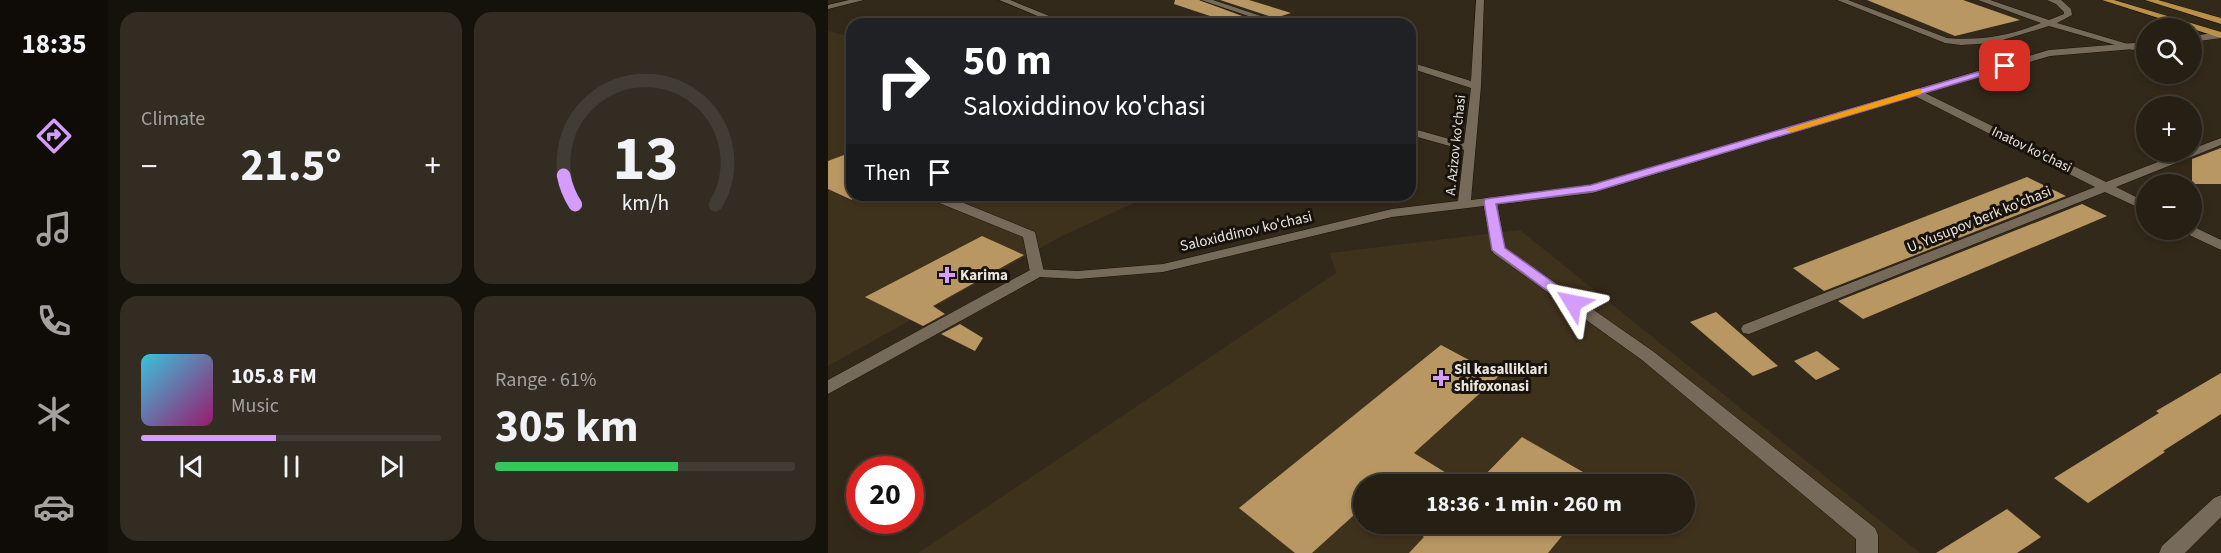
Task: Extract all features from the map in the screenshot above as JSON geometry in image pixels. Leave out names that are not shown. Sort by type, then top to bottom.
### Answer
[{"type":"main road","points":[[2106,0],[2221,35]]},
{"type":"main road","points":[[2149,0],[2221,21]]},
{"type":"street","points":[[828,7],[860,0]]},
{"type":"street","points":[[1003,0],[1050,18]]},
{"type":"street","points":[[1205,0],[1262,18]]},
{"type":"street","points":[[1476,86],[1480,0]]},
{"type":"street","points":[[1841,0],[1945,40],[1961,43],[1980,42],[2038,29],[2068,15],[2068,11],[2052,0]]},
{"type":"street","points":[[1982,0],[2101,40],[2136,45]]},
{"type":"street","points":[[2202,38],[2221,35]]},
{"type":"street","name":"Saloxiddinov ko'chasi","points":[[1037,272],[1078,275],[1163,268],[1392,213],[1592,189],[2049,53],[2136,46]]},
{"type":"street","name":"A. Azizov ko'chasi","points":[[1416,67],[1476,86],[1464,205]]},
{"type":"street","name":"Inatov ko'chasi","points":[[1916,93],[2136,202]]},
{"type":"street","points":[[1416,133],[1470,148]]},
{"type":"street","name":"U. Yusupov berk ko'chasi","points":[[1749,329],[2221,141]]},
{"type":"street","points":[[828,388],[1037,272],[1030,235],[947,201]]},
{"type":"street","points":[[1490,202],[1498,250],[1648,356],[1866,535],[1867,553]]},
{"type":"street","points":[[2202,236],[2221,246]]},
{"type":"street","points":[[2170,553],[2221,504]]},
{"type":"shaded area","points":[[828,31],[846,36],[846,201],[1138,201],[1060,237],[828,366]]},
{"type":"shaded area","name":"Sil kasalliklari shifoxonasi","points":[[1520,230],[1920,553],[918,553],[1336,273],[1330,253]]},
{"type":"building","points":[[1175,0],[1199,0],[1248,18],[1216,18],[1174,4]]},
{"type":"building","points":[[1220,0],[1249,0],[1291,13],[1275,18]]},
{"type":"building","points":[[1867,0],[1963,0],[2020,20],[1955,36]]},
{"type":"building","points":[[2221,148],[2221,184],[2202,184],[2202,174],[2192,174],[2192,162],[2202,162],[2202,155]]},
{"type":"building","points":[[846,154],[846,197],[828,189],[828,161]]},
{"type":"building","points":[[2027,177],[2066,196],[1824,291],[1793,268]]},
{"type":"building","points":[[2082,204],[2107,216],[1863,319],[1838,301]]},
{"type":"building","name":"Karima","points":[[982,236],[1024,255],[933,306],[945,314],[923,326],[865,297]]},
{"type":"building","points":[[1716,312],[1778,366],[1753,376],[1690,322]]},
{"type":"building","points":[[960,324],[983,338],[975,351],[941,334]]},
{"type":"building","points":[[1441,345],[1499,376],[1414,453],[1448,474],[1353,474],[1353,516],[1312,553],[1295,553],[1239,508]]},
{"type":"building","points":[[1817,351],[1840,369],[1816,380],[1794,361]]},
{"type":"building","points":[[2221,373],[2221,414],[2088,503],[2054,478],[2159,413],[2156,411]]},
{"type":"building","points":[[1522,437],[1587,474],[1486,474]]},
{"type":"building","points":[[2007,509],[2041,537],[2017,553],[1936,553]]},
{"type":"building","points":[[1420,534],[1564,534],[1548,553],[1409,553],[1424,537]]},
{"type":"slow traffic","points":[[1789,130],[1918,92]]},
{"type":"place","name":"Karima","points":[[947,275]]},
{"type":"place","name":"Sil kasalliklari shifoxonasi","points":[[1441,378]]},
{"type":"route","points":[[1573,303],[1498,250],[1490,202],[1592,189],[2005,66]]}]
